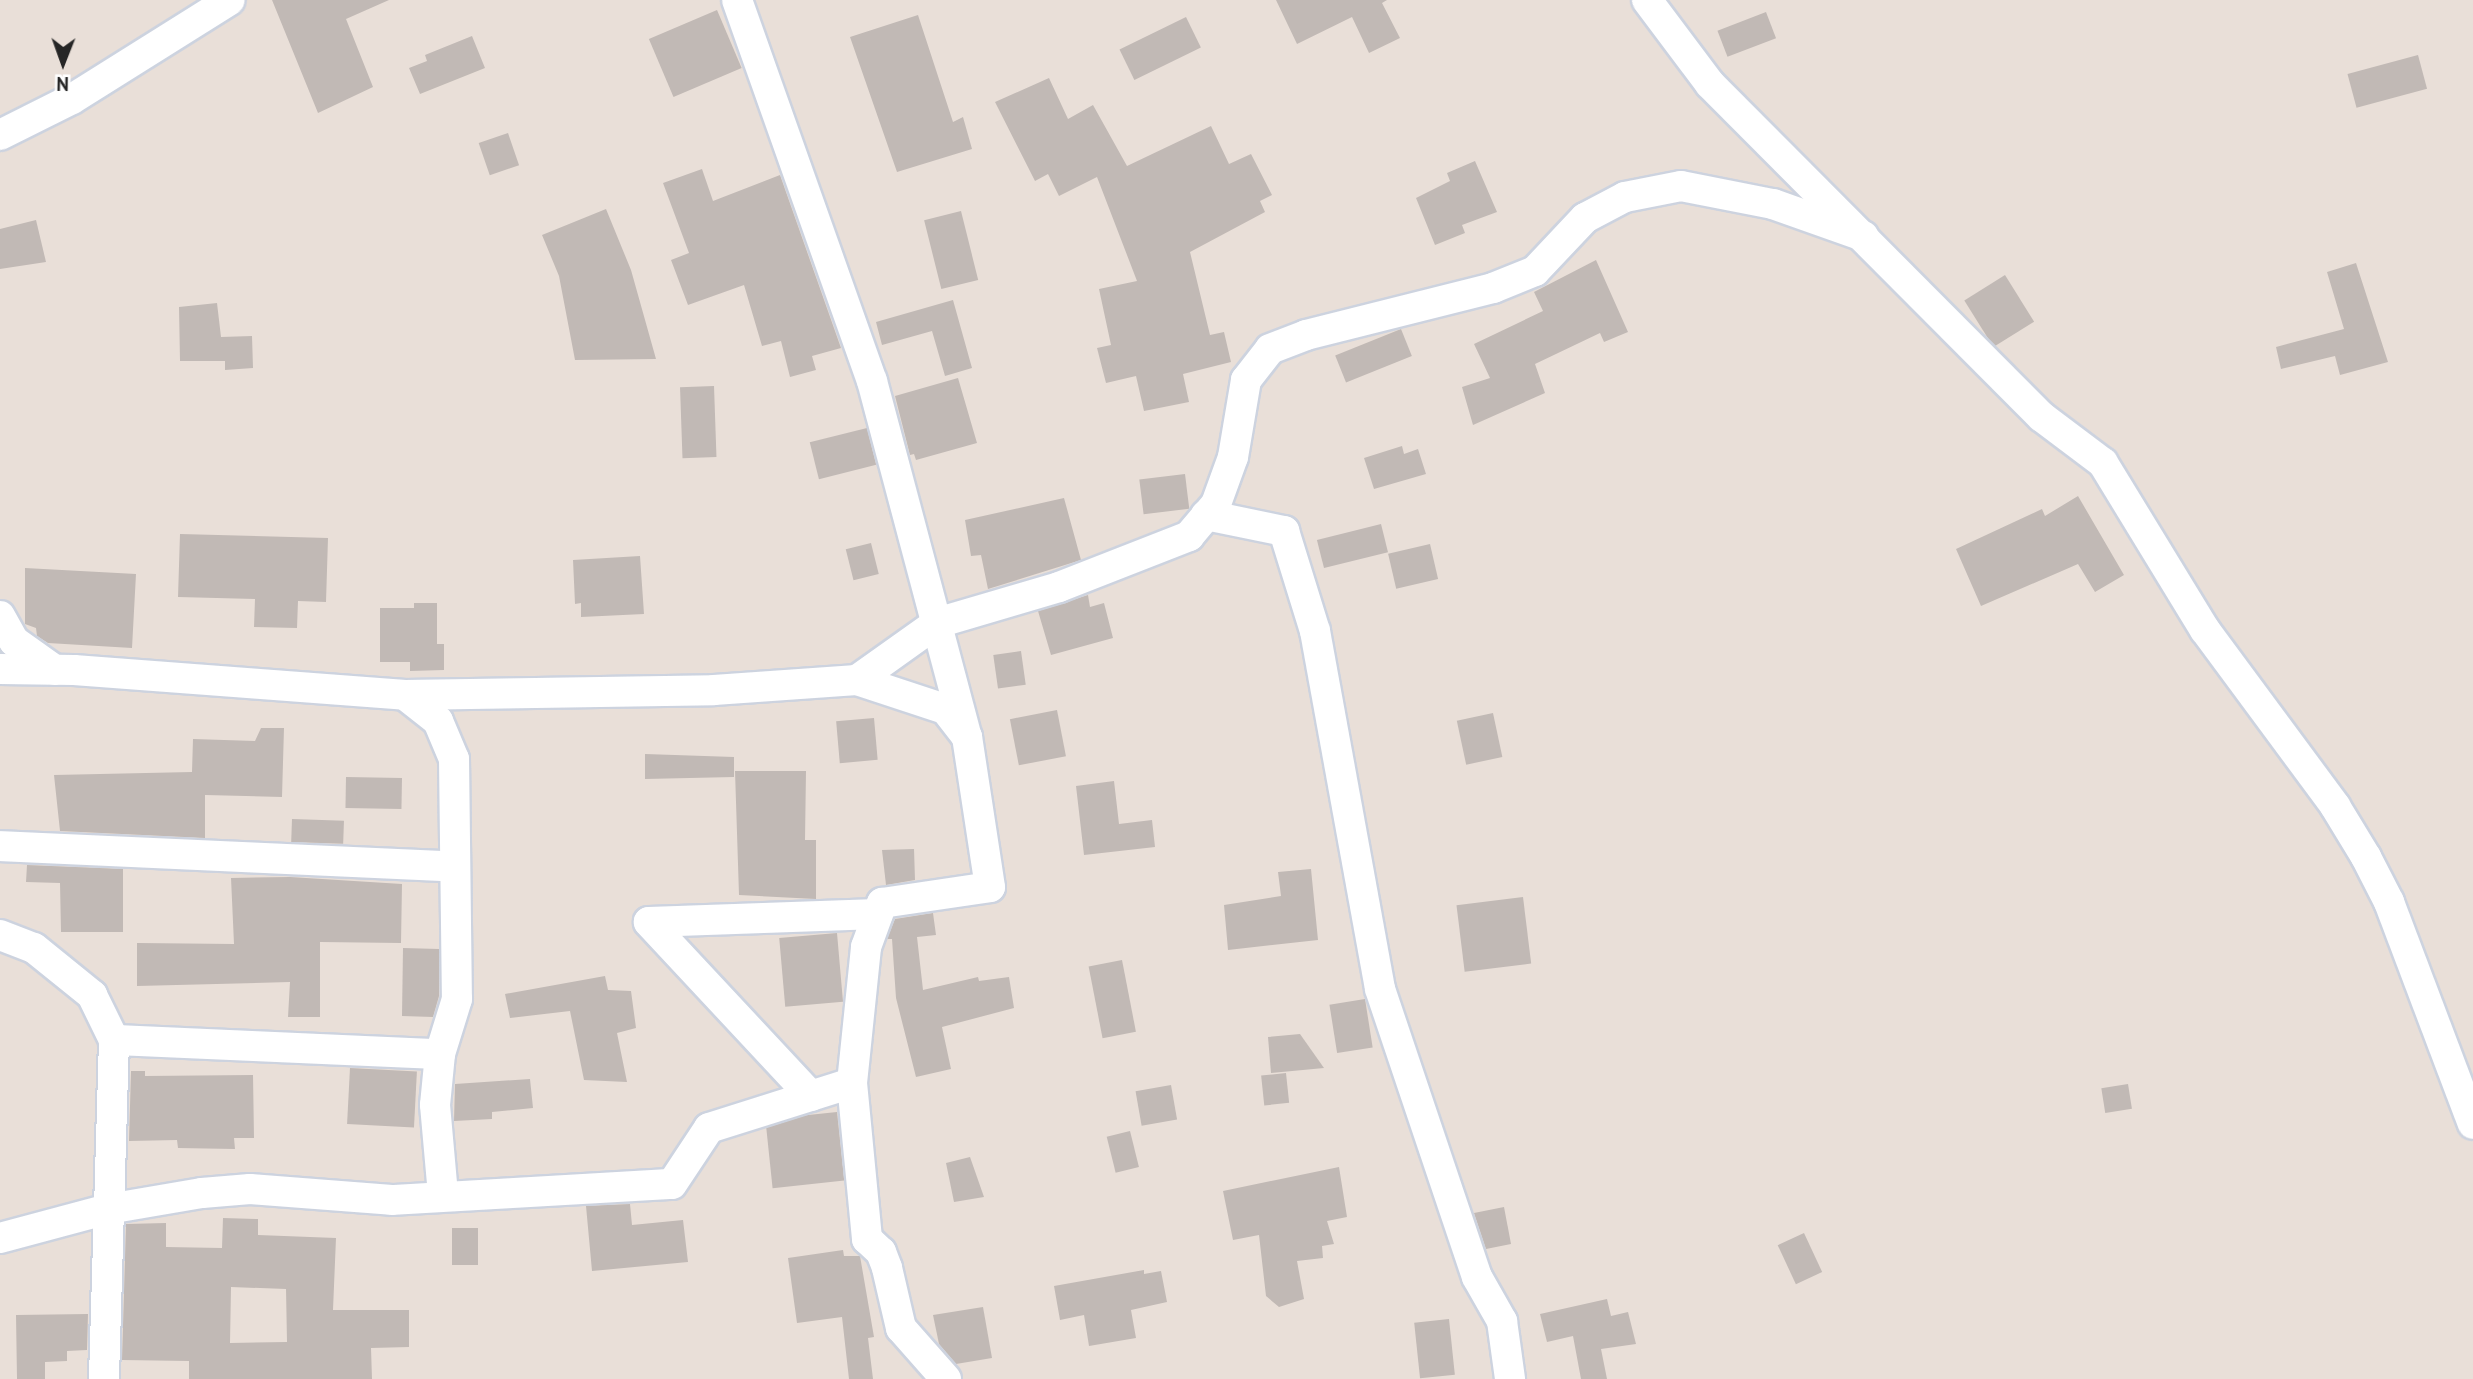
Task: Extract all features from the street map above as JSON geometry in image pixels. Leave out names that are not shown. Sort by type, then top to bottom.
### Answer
[{"type":"street","points":[[0,135],[72,99],[230,0]]},
{"type":"street","points":[[737,0],[872,381],[967,737],[990,887],[882,903],[866,947],[852,1083],[867,1238],[881,1252],[901,1328],[946,1379]]},
{"type":"street","points":[[1647,0],[1710,84],[2042,417],[2104,463],[2205,630],[2334,806],[2366,857],[2393,914],[2473,1124]]},
{"type":"street","points":[[857,680],[937,624],[1059,587],[1189,536],[1216,504],[1233,457],[1246,380],[1270,349],[1306,335],[1493,288],[1535,271],[1585,218],[1625,197],[1681,186],[1773,204],[1863,236]]},
{"type":"street","points":[[1206,515],[1284,531],[1315,631],[1380,989],[1477,1277],[1502,1321],[1510,1379]]},
{"type":"street","points":[[0,617],[13,641],[55,670]]},
{"type":"street","points":[[0,669],[55,670],[405,695],[714,690],[857,680],[944,709],[967,737]]},
{"type":"street","points":[[405,695],[438,721],[454,759],[457,999],[440,1054],[435,1105],[443,1195]]},
{"type":"street","points":[[0,846],[455,867]]},
{"type":"street","points":[[811,1096],[649,922],[878,914]]},
{"type":"street","points":[[0,935],[34,948],[92,995],[114,1040],[104,1379]]},
{"type":"street","points":[[114,1040],[440,1054]]},
{"type":"street","points":[[0,1238],[107,1209],[250,1189],[337,1199],[672,1184],[709,1128],[852,1083]]},
{"type":"building","points":[[272,0],[389,0],[346,19],[373,87],[318,113]]},
{"type":"building","points":[[1276,0],[1387,0],[1382,3],[1400,38],[1369,53],[1352,17],[1297,44]]},
{"type":"building","points":[[717,10],[742,68],[673,97],[649,39]]},
{"type":"building","points":[[1766,12],[1776,38],[1727,57],[1717,31]]},
{"type":"building","points":[[918,15],[953,122],[963,117],[972,149],[897,172],[850,37]]},
{"type":"building","points":[[1186,17],[1201,48],[1134,80],[1119,49]]},
{"type":"building","points":[[472,36],[485,68],[420,94],[409,68],[427,61],[425,55]]},
{"type":"building","points":[[2418,55],[2427,89],[2357,108],[2347,74]]},
{"type":"building","points":[[1049,78],[1068,119],[1093,105],[1127,166],[1211,126],[1229,164],[1251,154],[1272,195],[1260,201],[1265,212],[1190,252],[1210,335],[1224,332],[1231,362],[1183,374],[1189,402],[1144,411],[1136,376],[1106,383],[1097,348],[1111,345],[1099,289],[1137,281],[1097,177],[1059,196],[1048,174],[1035,181],[995,102]]},
{"type":"building","points":[[508,133],[519,165],[490,175],[479,143]]},
{"type":"building","points":[[1475,161],[1497,212],[1462,225],[1465,233],[1435,245],[1416,198],[1450,181],[1447,173]]},
{"type":"building","points":[[702,169],[713,201],[780,175],[841,348],[812,356],[816,370],[790,377],[781,341],[762,346],[744,285],[688,305],[671,260],[689,253],[663,183]]},
{"type":"building","points":[[606,209],[631,270],[656,359],[575,360],[559,276],[542,235]]},
{"type":"building","points":[[961,211],[978,280],[941,289],[924,220]]},
{"type":"building","points":[[36,220],[46,262],[0,269],[0,229]]},
{"type":"building","points":[[1596,260],[1628,332],[1604,342],[1600,333],[1535,364],[1545,393],[1473,425],[1462,387],[1490,378],[1474,344],[1543,311],[1534,292]]},
{"type":"building","points":[[2356,263],[2388,362],[2340,375],[2335,356],[2281,369],[2276,347],[2344,329],[2327,272]]},
{"type":"building","points":[[2005,275],[2034,322],[1993,347],[1964,300]]},
{"type":"building","points":[[953,300],[972,368],[945,376],[932,331],[882,345],[876,322]]},
{"type":"building","points":[[217,303],[221,337],[252,336],[253,368],[225,370],[225,361],[180,361],[179,307]]},
{"type":"building","points":[[1401,329],[1412,356],[1346,382],[1335,356]]},
{"type":"building","points":[[958,378],[977,443],[916,460],[914,454],[910,455],[895,396]]},
{"type":"building","points":[[714,386],[716,457],[682,458],[680,387]]},
{"type":"building","points":[[867,428],[876,465],[819,479],[810,442]]},
{"type":"building","points":[[1402,446],[1404,454],[1418,449],[1426,474],[1374,489],[1364,458]]},
{"type":"building","points":[[1185,474],[1189,509],[1144,514],[1139,480]]},
{"type":"building","points":[[2078,496],[2124,575],[2095,592],[2078,564],[1981,606],[1956,549],[2042,509],[2045,516]]},
{"type":"building","points":[[1064,498],[1081,560],[988,589],[981,555],[971,556],[965,520]]},
{"type":"building","points":[[1381,524],[1388,552],[1324,568],[1317,540]]},
{"type":"building","points":[[180,534],[328,538],[326,602],[298,601],[297,628],[254,627],[255,599],[178,597]]},
{"type":"building","points":[[871,543],[879,574],[854,580],[846,549]]},
{"type":"building","points":[[1430,544],[1438,579],[1396,589],[1388,554]]},
{"type":"building","points":[[640,556],[644,614],[581,617],[581,603],[575,604],[573,560]]},
{"type":"building","points":[[25,568],[136,574],[132,648],[48,643],[37,636],[36,628],[25,624]]},
{"type":"building","points":[[1088,595],[1090,607],[1104,603],[1113,638],[1051,655],[1038,611]]},
{"type":"building","points":[[414,603],[437,603],[437,644],[444,644],[444,670],[410,671],[410,662],[380,662],[380,608],[414,608]]},
{"type":"building","points":[[1021,651],[1026,685],[998,689],[993,655]]},
{"type":"building","points":[[1057,710],[1066,756],[1019,765],[1010,719]]},
{"type":"building","points":[[1493,713],[1502,757],[1466,765],[1457,721]]},
{"type":"building","points":[[874,718],[878,760],[840,763],[836,721]]},
{"type":"building","points":[[261,728],[284,728],[282,797],[205,795],[205,838],[60,831],[54,775],[192,772],[193,739],[255,741]]},
{"type":"building","points":[[645,754],[734,757],[734,777],[645,779]]},
{"type":"building","points":[[735,771],[806,771],[805,840],[816,840],[816,899],[739,895]]},
{"type":"building","points":[[346,777],[402,778],[401,809],[345,808]]},
{"type":"building","points":[[1114,781],[1119,824],[1152,820],[1155,847],[1084,855],[1076,786]]},
{"type":"building","points":[[292,819],[344,821],[343,844],[291,842]]},
{"type":"building","points":[[914,849],[915,880],[886,885],[882,850]]},
{"type":"building","points":[[27,865],[123,869],[123,932],[61,932],[60,883],[26,882]]},
{"type":"building","points":[[1311,869],[1318,940],[1228,950],[1224,905],[1281,896],[1278,872]]},
{"type":"building","points":[[290,877],[402,884],[401,943],[320,942],[320,1017],[288,1017],[290,982],[137,986],[137,943],[234,944],[231,878]]},
{"type":"building","points":[[1523,897],[1531,964],[1465,972],[1456,905]]},
{"type":"building","points":[[933,913],[936,935],[917,937],[923,990],[978,977],[979,981],[1009,977],[1014,1008],[942,1027],[951,1069],[916,1077],[896,998],[892,939],[887,939],[895,919]]},
{"type":"building","points":[[837,933],[843,1002],[785,1007],[779,938]]},
{"type":"building","points":[[403,948],[439,949],[439,996],[433,1017],[402,1016]]},
{"type":"building","points":[[1122,960],[1136,1032],[1103,1038],[1089,966]]},
{"type":"building","points":[[605,976],[608,990],[631,991],[636,1028],[617,1033],[627,1082],[584,1080],[570,1011],[510,1018],[505,994]]},
{"type":"building","points":[[1365,999],[1373,1047],[1337,1053],[1329,1005]]},
{"type":"building","points":[[1300,1034],[1324,1068],[1271,1073],[1268,1037]]},
{"type":"building","points":[[350,1068],[417,1072],[414,1127],[347,1124]]},
{"type":"building","points":[[131,1071],[145,1071],[145,1076],[253,1075],[254,1138],[234,1138],[235,1149],[178,1148],[177,1140],[129,1141]]},
{"type":"building","points":[[1286,1073],[1289,1103],[1264,1105],[1261,1076]]},
{"type":"building","points":[[530,1079],[533,1108],[492,1112],[492,1119],[454,1121],[455,1084]]},
{"type":"building","points":[[2128,1084],[2132,1109],[2105,1113],[2101,1088]]},
{"type":"building","points":[[1171,1085],[1177,1119],[1142,1126],[1136,1091]]},
{"type":"building","points":[[837,1112],[844,1181],[773,1188],[765,1120]]},
{"type":"building","points":[[1130,1131],[1139,1167],[1116,1173],[1107,1137]]},
{"type":"building","points":[[970,1157],[984,1197],[954,1202],[946,1163]]},
{"type":"building","points":[[1339,1167],[1347,1217],[1327,1221],[1334,1244],[1322,1246],[1323,1258],[1297,1261],[1304,1299],[1279,1307],[1266,1296],[1259,1235],[1233,1240],[1223,1191]]},
{"type":"building","points":[[630,1204],[632,1225],[683,1220],[688,1262],[592,1271],[586,1206]]},
{"type":"building","points":[[1504,1207],[1511,1244],[1486,1249],[1474,1213]]},
{"type":"building","points":[[223,1218],[258,1219],[258,1235],[336,1238],[333,1310],[409,1310],[409,1347],[371,1348],[372,1379],[189,1379],[189,1361],[122,1360],[126,1224],[166,1223],[166,1247],[222,1248]],"holes":[[[231,1287],[286,1289],[287,1342],[230,1343]]]},
{"type":"building","points":[[452,1228],[478,1228],[478,1265],[452,1265]]},
{"type":"building","points":[[1804,1233],[1822,1272],[1796,1284],[1778,1245]]},
{"type":"building","points":[[843,1250],[844,1256],[860,1256],[874,1337],[868,1338],[873,1379],[849,1379],[842,1317],[797,1323],[788,1258]]},
{"type":"building","points":[[1144,1270],[1144,1274],[1161,1271],[1167,1302],[1131,1310],[1136,1338],[1089,1346],[1084,1315],[1060,1320],[1054,1286]]},
{"type":"building","points":[[1607,1299],[1611,1316],[1628,1312],[1636,1344],[1601,1349],[1607,1379],[1581,1379],[1573,1336],[1547,1342],[1540,1314]]},
{"type":"building","points":[[983,1307],[992,1358],[956,1364],[939,1344],[933,1315]]},
{"type":"building","points":[[88,1314],[87,1350],[67,1351],[67,1361],[45,1362],[45,1379],[17,1379],[16,1315]]},
{"type":"building","points":[[1449,1319],[1455,1375],[1420,1378],[1414,1323]]}]
